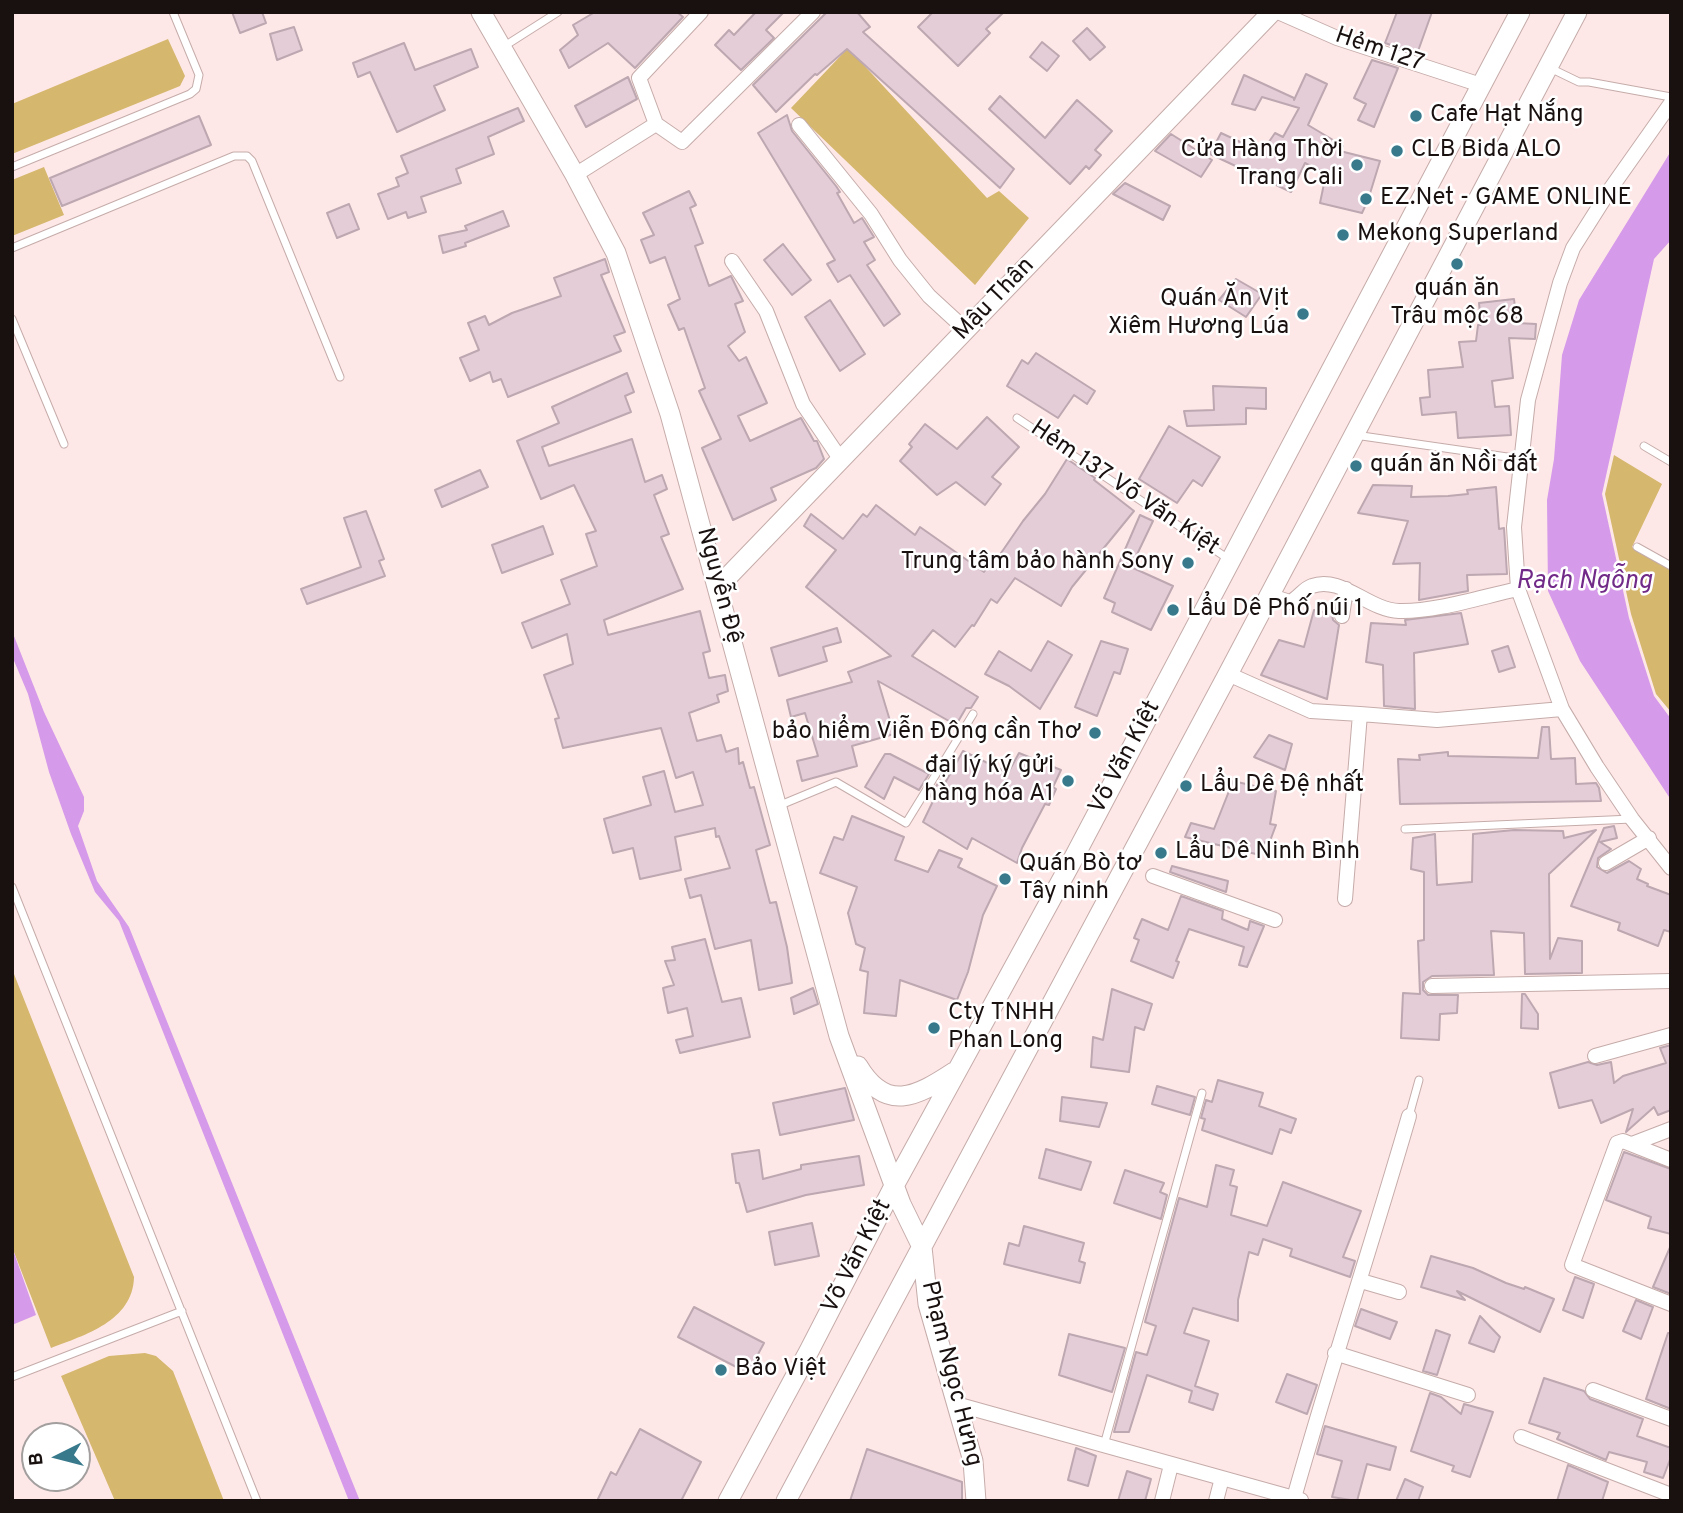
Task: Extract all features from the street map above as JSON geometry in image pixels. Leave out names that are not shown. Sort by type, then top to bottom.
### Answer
[{"type":"main road","name":"Nguyễn Đệ","points":[[481,12],[575,175],[616,253],[670,414],[839,1036],[901,1204],[922,1247]]},
{"type":"main road","name":"Mậu Thân","points":[[718,587],[1272,12]]},
{"type":"main road","name":"Võ Văn Kiệt","points":[[728,1501],[895,1184],[1072,861],[1520,12]]},
{"type":"main road","name":"Võ Văn Kiệt","points":[[786,1501],[1228,674],[1577,12]]},
{"type":"main road","points":[[839,1036],[864,1076],[880,1093],[899,1098],[927,1090],[958,1070]]},
{"type":"main road","name":"Phạm Ngọc Hưng","points":[[922,1247],[928,1304],[973,1461],[976,1501]]},
{"type":"street","points":[[701,12],[639,78],[656,124],[682,142],[814,12]]},
{"type":"street","name":"Hẻm 127","points":[[1278,12],[1336,38],[1481,85]]},
{"type":"street","points":[[1671,103],[1611,188],[1573,248],[1553,306],[1528,400],[1514,527],[1518,589],[1562,709],[1632,819],[1671,867]]},
{"type":"street","points":[[575,175],[656,124]]},
{"type":"street","points":[[799,125],[871,214],[900,260],[929,296],[966,330]]},
{"type":"street","points":[[732,261],[766,311],[803,404],[841,460]]},
{"type":"street","points":[[1268,595],[1290,602],[1312,586],[1336,586],[1375,606],[1402,611],[1447,605],[1518,589]]},
{"type":"street","points":[[1342,617],[1346,589]]},
{"type":"street","points":[[1228,674],[1311,711],[1437,720],[1562,709]]},
{"type":"street","points":[[1345,899],[1360,713]]},
{"type":"street","points":[[1606,863],[1649,838]]},
{"type":"street","points":[[1153,876],[1275,920]]},
{"type":"street","points":[[1432,986],[1671,981]]},
{"type":"street","points":[[1595,1056],[1671,1035]]},
{"type":"street","points":[[956,1404],[1298,1500],[1335,1353],[1361,1281],[1409,1116]]},
{"type":"street","points":[[1632,1144],[1671,1129]]},
{"type":"street","points":[[1671,1160],[1623,1141],[1617,1143],[1572,1265],[1671,1304]]},
{"type":"street","points":[[1361,1281],[1399,1292]]},
{"type":"street","points":[[1335,1353],[1468,1395]]},
{"type":"street","points":[[1593,1390],[1671,1419]]},
{"type":"street","points":[[1521,1437],[1671,1495]]},
{"type":"street","points":[[1162,1501],[1171,1465]]},
{"type":"street","points":[[1216,1501],[1222,1478]]},
{"type":"lane","points":[[12,167],[196,89],[199,75],[173,12]]},
{"type":"lane","points":[[503,48],[558,12]]},
{"type":"lane","points":[[1549,67],[1579,82],[1671,97]]},
{"type":"lane","points":[[12,248],[234,156],[247,156],[252,161],[340,377]]},
{"type":"lane","points":[[12,319],[64,443]]},
{"type":"lane","name":"Hẻm 137 Võ Văn Kiệt","points":[[1017,418],[1230,560]]},
{"type":"lane","points":[[1354,435],[1521,459]]},
{"type":"lane","points":[[1644,446],[1671,462]]},
{"type":"lane","points":[[1637,547],[1671,566]]},
{"type":"lane","points":[[778,806],[836,782],[906,823],[973,714]]},
{"type":"lane","points":[[1405,829],[1632,819]]},
{"type":"lane","points":[[12,887],[257,1501]]},
{"type":"lane","points":[[1409,1116],[1419,1080]]},
{"type":"lane","points":[[1104,1446],[1202,1093]]},
{"type":"lane","points":[[12,1377],[182,1311]]},
{"type":"shaded area","points":[[168,39],[185,76],[180,86],[12,154],[12,104]]},
{"type":"shaded area","points":[[848,48],[987,198],[999,191],[1029,218],[975,285],[791,108]]},
{"type":"shaded area","points":[[44,167],[64,215],[12,236],[12,180]]},
{"type":"shaded area","points":[[1614,455],[1662,484],[1632,547],[1671,570],[1671,712],[1656,694],[1631,614],[1605,494]]},
{"type":"shaded area","points":[[12,969],[134,1277],[132,1292],[116,1315],[92,1331],[51,1348],[12,1247]]},
{"type":"shaded area","points":[[145,1353],[156,1356],[173,1371],[224,1501],[115,1501],[91,1445],[91,1422],[81,1422],[61,1376],[109,1356]]},
{"type":"water","name":"Rạch Ngỗng","points":[[1671,151],[1671,240],[1654,259],[1602,494],[1629,618],[1654,696],[1671,719],[1671,800],[1580,661],[1548,591],[1547,500],[1554,459],[1562,355],[1579,300]]},
{"type":"water","points":[[12,631],[44,712],[84,797],[84,811],[78,826],[97,881],[129,927],[360,1501],[349,1501],[119,921],[95,892],[71,834],[49,772],[28,694],[12,656]]},
{"type":"water","points":[[12,1247],[36,1315],[12,1325]]},
{"type":"building","points":[[232,12],[262,12],[266,23],[240,33]]},
{"type":"building","points":[[595,12],[677,12],[683,17],[635,68],[608,43],[569,68],[560,50],[578,35],[573,25]]},
{"type":"building","points":[[756,12],[784,12],[766,30],[774,38],[741,70],[715,45],[729,30],[734,35]]},
{"type":"building","points":[[827,12],[857,12],[870,27],[863,32],[1014,169],[1000,188],[847,49],[815,74],[776,112],[753,85]]},
{"type":"building","points":[[933,12],[1004,12],[986,29],[990,33],[958,66],[918,27]]},
{"type":"building","points":[[1397,12],[1432,12],[1417,54],[1385,43]]},
{"type":"building","points":[[294,27],[302,50],[277,60],[270,34]]},
{"type":"building","points":[[1087,28],[1105,47],[1090,60],[1073,41]]},
{"type":"building","points":[[1042,42],[1059,56],[1047,71],[1030,57]]},
{"type":"building","points":[[404,43],[415,70],[471,49],[478,67],[434,86],[445,110],[397,132],[370,72],[358,77],[353,63]]},
{"type":"building","points":[[1372,60],[1398,68],[1374,127],[1358,120],[1366,104],[1354,98]]},
{"type":"building","points":[[1306,74],[1327,84],[1308,125],[1343,146],[1340,151],[1380,161],[1362,213],[1320,203],[1326,174],[1305,163],[1291,192],[1210,154],[1221,133],[1262,152],[1275,133],[1283,137],[1299,108],[1262,97],[1255,110],[1232,104],[1244,75],[1294,100]]},
{"type":"building","points":[[628,77],[637,99],[586,127],[575,106]]},
{"type":"building","points":[[1000,96],[1045,138],[1077,100],[1112,131],[1095,150],[1101,155],[1089,169],[1086,166],[1070,184],[989,109]]},
{"type":"building","points":[[518,108],[524,121],[488,137],[494,154],[456,169],[461,183],[421,197],[426,212],[408,218],[406,212],[388,219],[378,194],[399,186],[396,178],[408,173],[401,156]]},
{"type":"building","points":[[787,115],[792,131],[840,192],[837,193],[854,223],[862,218],[874,237],[864,242],[875,260],[867,265],[900,314],[884,326],[850,275],[838,282],[827,264],[835,260],[758,133]]},
{"type":"building","points":[[199,116],[211,145],[62,206],[50,178]]},
{"type":"building","points":[[1171,134],[1212,160],[1201,177],[1155,151]]},
{"type":"building","points":[[1125,183],[1170,206],[1163,220],[1113,194]]},
{"type":"building","points":[[689,191],[696,205],[690,208],[703,243],[695,246],[709,286],[731,276],[743,301],[735,304],[745,332],[728,346],[739,361],[746,357],[767,403],[738,416],[750,441],[801,418],[814,441],[817,441],[824,459],[816,468],[771,488],[776,500],[733,520],[702,448],[721,439],[699,391],[705,388],[684,328],[679,330],[668,305],[680,299],[665,257],[650,263],[641,240],[654,235],[643,213]]},
{"type":"building","points":[[349,204],[359,229],[337,238],[327,213]]},
{"type":"building","points":[[503,211],[509,226],[465,243],[466,246],[443,253],[439,236],[467,230],[465,226]]},
{"type":"building","points":[[783,244],[811,280],[792,295],[764,260]]},
{"type":"building","points":[[605,259],[609,272],[601,275],[625,332],[614,336],[621,351],[508,397],[501,379],[493,382],[490,372],[470,381],[460,358],[479,350],[468,323],[485,316],[489,325],[512,313],[561,296],[554,278]]},
{"type":"building","points":[[1236,279],[1262,294],[1246,317],[1219,300]]},
{"type":"building","points":[[1514,299],[1517,323],[1536,324],[1535,339],[1509,338],[1513,378],[1492,381],[1495,407],[1509,406],[1511,435],[1458,438],[1456,412],[1422,415],[1420,398],[1430,397],[1428,370],[1463,367],[1459,342],[1476,341],[1478,325],[1481,325],[1479,303]]},
{"type":"building","points":[[830,300],[865,354],[840,371],[805,317]]},
{"type":"building","points":[[1036,353],[1095,391],[1087,404],[1074,395],[1058,418],[1007,386],[1022,360],[1028,364]]},
{"type":"building","points":[[627,373],[634,392],[625,396],[631,412],[542,447],[549,466],[632,439],[645,482],[662,475],[667,489],[654,495],[669,534],[661,537],[683,589],[604,620],[608,635],[700,611],[710,651],[703,653],[709,678],[725,675],[728,691],[717,695],[719,702],[689,713],[697,741],[721,735],[726,752],[738,748],[739,764],[743,762],[750,788],[754,787],[770,845],[756,850],[770,903],[776,902],[792,983],[759,990],[751,940],[715,949],[701,895],[690,898],[685,879],[730,868],[719,836],[716,837],[715,828],[675,837],[681,870],[640,879],[633,848],[613,853],[604,819],[651,805],[643,777],[664,771],[675,812],[703,805],[693,772],[676,778],[661,728],[563,748],[555,719],[559,718],[544,675],[573,664],[567,634],[532,648],[522,623],[570,604],[561,580],[597,566],[586,534],[596,531],[574,485],[541,499],[517,441],[559,423],[552,407]]},
{"type":"building","points":[[1213,386],[1266,388],[1266,409],[1246,408],[1246,424],[1187,426],[1184,411],[1214,410]]},
{"type":"building","points":[[987,417],[1019,447],[992,477],[1001,484],[985,505],[956,482],[937,495],[900,461],[912,447],[909,444],[925,424],[957,449]]},
{"type":"building","points":[[1169,426],[1220,457],[1202,486],[1193,480],[1177,503],[1139,479]]},
{"type":"building","points":[[1067,459],[1095,478],[1094,480],[1134,511],[1072,587],[1061,606],[1015,578],[997,603],[991,599],[974,626],[972,625],[955,647],[933,630],[912,656],[978,697],[971,708],[966,708],[956,725],[878,681],[894,734],[852,746],[857,766],[802,781],[797,761],[818,756],[805,713],[791,717],[787,700],[852,682],[848,672],[891,656],[806,587],[836,550],[804,526],[811,514],[843,539],[863,514],[867,517],[876,505],[915,535],[920,527],[984,572],[1045,494]]},
{"type":"building","points":[[480,470],[488,487],[442,507],[435,490]]},
{"type":"building","points":[[1373,485],[1412,486],[1411,497],[1468,494],[1467,490],[1496,487],[1499,529],[1504,528],[1507,574],[1467,575],[1468,591],[1419,600],[1420,563],[1393,564],[1408,521],[1358,513]]},
{"type":"building","points":[[366,511],[384,559],[379,561],[385,576],[307,604],[301,589],[361,567],[344,518]]},
{"type":"building","points":[[1140,515],[1153,521],[1131,567],[1173,586],[1151,630],[1112,612],[1115,603],[1104,598]]},
{"type":"building","points":[[543,526],[553,554],[502,573],[492,545]]},
{"type":"building","points":[[1314,610],[1332,614],[1333,620],[1339,625],[1327,699],[1261,675],[1279,640],[1304,647]]},
{"type":"building","points":[[1461,613],[1468,644],[1414,653],[1415,709],[1384,706],[1383,665],[1366,662],[1371,623],[1406,625],[1405,620]]},
{"type":"building","points":[[837,628],[841,642],[823,647],[827,661],[779,676],[771,648]]},
{"type":"building","points":[[1048,641],[1072,655],[1040,709],[1009,686],[985,674],[999,651],[1031,671]]},
{"type":"building","points":[[1101,641],[1128,649],[1120,674],[1114,672],[1097,716],[1075,707]]},
{"type":"building","points":[[1508,646],[1515,667],[1499,672],[1492,651]]},
{"type":"building","points":[[1542,727],[1549,727],[1551,759],[1575,758],[1576,784],[1596,783],[1601,801],[1400,804],[1398,759],[1420,760],[1419,755],[1448,752],[1448,756],[1538,758]]},
{"type":"building","points":[[1269,735],[1292,744],[1285,770],[1254,757]]},
{"type":"building","points":[[963,751],[1008,773],[1019,753],[1061,770],[1049,805],[1045,804],[1017,863],[972,838],[967,849],[923,822],[934,799],[930,796],[940,780],[945,783]]},
{"type":"building","points":[[885,754],[929,774],[919,790],[894,777],[884,799],[865,787]]},
{"type":"building","points":[[1233,781],[1276,791],[1270,824],[1276,825],[1270,841],[1265,842],[1260,855],[1185,837],[1191,823],[1214,829]]},
{"type":"building","points":[[852,816],[904,837],[895,860],[928,872],[939,850],[962,859],[958,867],[997,886],[983,915],[968,972],[957,1000],[900,980],[896,1016],[864,1013],[868,972],[860,970],[865,948],[856,944],[848,913],[857,887],[820,873],[834,837],[843,840]]},
{"type":"building","points":[[1614,826],[1617,838],[1600,842],[1611,849],[1598,858],[1597,867],[1607,873],[1629,861],[1641,869],[1637,879],[1671,895],[1671,932],[1664,930],[1658,946],[1618,930],[1620,923],[1571,906],[1604,828]]},
{"type":"building","points":[[1514,830],[1563,831],[1564,838],[1596,830],[1549,874],[1550,959],[1558,938],[1582,941],[1582,973],[1525,974],[1524,933],[1491,931],[1494,975],[1432,976],[1423,982],[1423,990],[1428,995],[1458,995],[1457,1013],[1440,1014],[1439,1040],[1401,1038],[1403,993],[1420,994],[1418,941],[1424,940],[1424,872],[1411,869],[1413,838],[1435,834],[1437,885],[1472,882],[1473,834]]},
{"type":"building","points":[[1172,866],[1228,881],[1226,892],[1170,872]]},
{"type":"building","points":[[1181,896],[1223,911],[1222,919],[1248,930],[1250,921],[1264,926],[1247,967],[1239,965],[1244,947],[1189,929],[1176,961],[1179,962],[1173,978],[1131,961],[1139,940],[1134,938],[1142,919],[1168,930]]},
{"type":"building","points":[[705,939],[722,1002],[741,998],[750,1037],[680,1053],[676,1040],[693,1036],[687,1008],[668,1013],[663,988],[674,985],[665,961],[675,960],[672,947]]},
{"type":"building","points":[[813,988],[818,1004],[794,1014],[791,998]]},
{"type":"building","points":[[1112,989],[1152,1004],[1144,1030],[1135,1027],[1129,1072],[1091,1067],[1093,1037],[1103,1040]]},
{"type":"building","points":[[1522,994],[1525,994],[1538,1014],[1538,1029],[1521,1028]]},
{"type":"building","points":[[1671,1045],[1671,1110],[1658,1115],[1654,1107],[1626,1132],[1633,1109],[1601,1123],[1592,1100],[1559,1108],[1550,1073],[1588,1062],[1597,1065],[1611,1062],[1614,1083],[1623,1076],[1666,1063],[1660,1048]]},
{"type":"building","points":[[1218,1080],[1263,1093],[1259,1106],[1296,1119],[1291,1133],[1280,1129],[1272,1154],[1202,1130],[1205,1119],[1201,1118],[1206,1100],[1212,1102]]},
{"type":"building","points":[[1157,1086],[1195,1097],[1190,1115],[1152,1104]]},
{"type":"building","points":[[845,1088],[854,1120],[780,1135],[773,1103]]},
{"type":"building","points":[[1062,1097],[1107,1103],[1099,1127],[1060,1121]]},
{"type":"building","points":[[1046,1149],[1091,1162],[1081,1190],[1039,1178]]},
{"type":"building","points":[[759,1150],[763,1179],[801,1169],[801,1165],[859,1156],[864,1185],[806,1195],[747,1212],[739,1183],[736,1183],[732,1154]]},
{"type":"building","points":[[1624,1152],[1671,1169],[1671,1234],[1648,1228],[1651,1217],[1606,1200]]},
{"type":"building","points":[[1216,1165],[1234,1170],[1230,1185],[1237,1187],[1231,1215],[1267,1226],[1283,1182],[1361,1211],[1343,1257],[1355,1261],[1350,1277],[1290,1256],[1292,1249],[1263,1239],[1258,1255],[1249,1252],[1238,1300],[1238,1321],[1193,1308],[1184,1333],[1209,1341],[1195,1386],[1218,1394],[1213,1410],[1189,1402],[1192,1391],[1147,1375],[1129,1432],[1114,1432],[1136,1352],[1147,1355],[1156,1326],[1145,1322],[1179,1198],[1207,1207]]},
{"type":"building","points":[[1125,1170],[1164,1183],[1160,1192],[1167,1195],[1161,1219],[1114,1203]]},
{"type":"building","points":[[812,1223],[819,1256],[775,1265],[769,1232]]},
{"type":"building","points":[[1024,1226],[1084,1243],[1079,1261],[1085,1263],[1080,1283],[1004,1264],[1009,1243],[1019,1246]]},
{"type":"building","points":[[1671,1245],[1671,1294],[1653,1287]]},
{"type":"building","points":[[1431,1256],[1473,1268],[1506,1283],[1524,1289],[1525,1287],[1554,1299],[1540,1332],[1457,1291],[1465,1300],[1421,1287]]},
{"type":"building","points":[[1575,1277],[1594,1284],[1583,1318],[1563,1310]]},
{"type":"building","points":[[1636,1300],[1653,1307],[1641,1339],[1623,1331]]},
{"type":"building","points":[[694,1307],[764,1343],[748,1373],[678,1337]]},
{"type":"building","points":[[1361,1309],[1397,1322],[1390,1339],[1355,1326]]},
{"type":"building","points":[[1480,1316],[1500,1337],[1494,1352],[1469,1343]]},
{"type":"building","points":[[1436,1330],[1450,1335],[1437,1375],[1423,1371]]},
{"type":"building","points":[[1668,1333],[1671,1333],[1671,1409],[1646,1399]]},
{"type":"building","points":[[1069,1334],[1125,1348],[1112,1392],[1059,1375]]},
{"type":"building","points":[[1287,1374],[1317,1385],[1307,1414],[1276,1402]]},
{"type":"building","points":[[1544,1378],[1584,1391],[1590,1399],[1643,1419],[1637,1436],[1671,1448],[1671,1457],[1663,1478],[1644,1472],[1647,1462],[1609,1452],[1606,1460],[1557,1439],[1560,1433],[1529,1423]]},
{"type":"building","points":[[1430,1393],[1441,1397],[1461,1414],[1464,1404],[1493,1412],[1470,1477],[1452,1471],[1454,1466],[1411,1451]]},
{"type":"building","points":[[1325,1426],[1396,1447],[1390,1470],[1367,1464],[1357,1501],[1332,1497],[1342,1461],[1317,1454]]},
{"type":"building","points":[[640,1429],[701,1462],[681,1501],[597,1501],[611,1472],[616,1475]]},
{"type":"building","points":[[1076,1448],[1096,1456],[1088,1486],[1068,1480]]},
{"type":"building","points":[[867,1449],[962,1482],[962,1501],[850,1501]]},
{"type":"building","points":[[1568,1465],[1608,1482],[1602,1501],[1557,1501]]},
{"type":"building","points":[[1127,1471],[1151,1479],[1145,1501],[1118,1501]]},
{"type":"building","points":[[1405,1479],[1423,1487],[1418,1501],[1396,1501]]},
{"type":"place","name":"Cafe Hạt Nắng","points":[[1416,116]]},
{"type":"place","name":"CLB Bida ALO","points":[[1397,151]]},
{"type":"place","name":"Cửa Hàng Thời Trang Cali","points":[[1357,165]]},
{"type":"place","name":"EZ.Net - GAME ONLINE","points":[[1366,199]]},
{"type":"place","name":"Mekong Superland","points":[[1343,235]]},
{"type":"place","name":"quán ăn Trâu mộc 68","points":[[1457,264]]},
{"type":"place","name":"Quán Ăn Vịt Xiêm Hương Lúa","points":[[1303,314]]},
{"type":"place","name":"quán ăn Nồi đất","points":[[1356,466]]},
{"type":"place","name":"Trung tâm bảo hành Sony","points":[[1188,563]]},
{"type":"place","name":"Lẩu Dê Phố núi 1","points":[[1173,610]]},
{"type":"place","name":"bảo hiểm Viễn Đông cần Thơ","points":[[1095,733]]},
{"type":"place","name":"đại lý ký gửi hàng hóa A1","points":[[1068,781]]},
{"type":"place","name":"Lẩu Dê Đệ nhất","points":[[1186,786]]},
{"type":"place","name":"Lẩu Dê Ninh Bình","points":[[1161,853]]},
{"type":"place","name":"Quán Bò tơ Tây ninh","points":[[1005,879]]},
{"type":"place","name":"Cty TNHH Phan Long","points":[[934,1028]]},
{"type":"place","name":"Bảo Việt","points":[[721,1370]]}]
